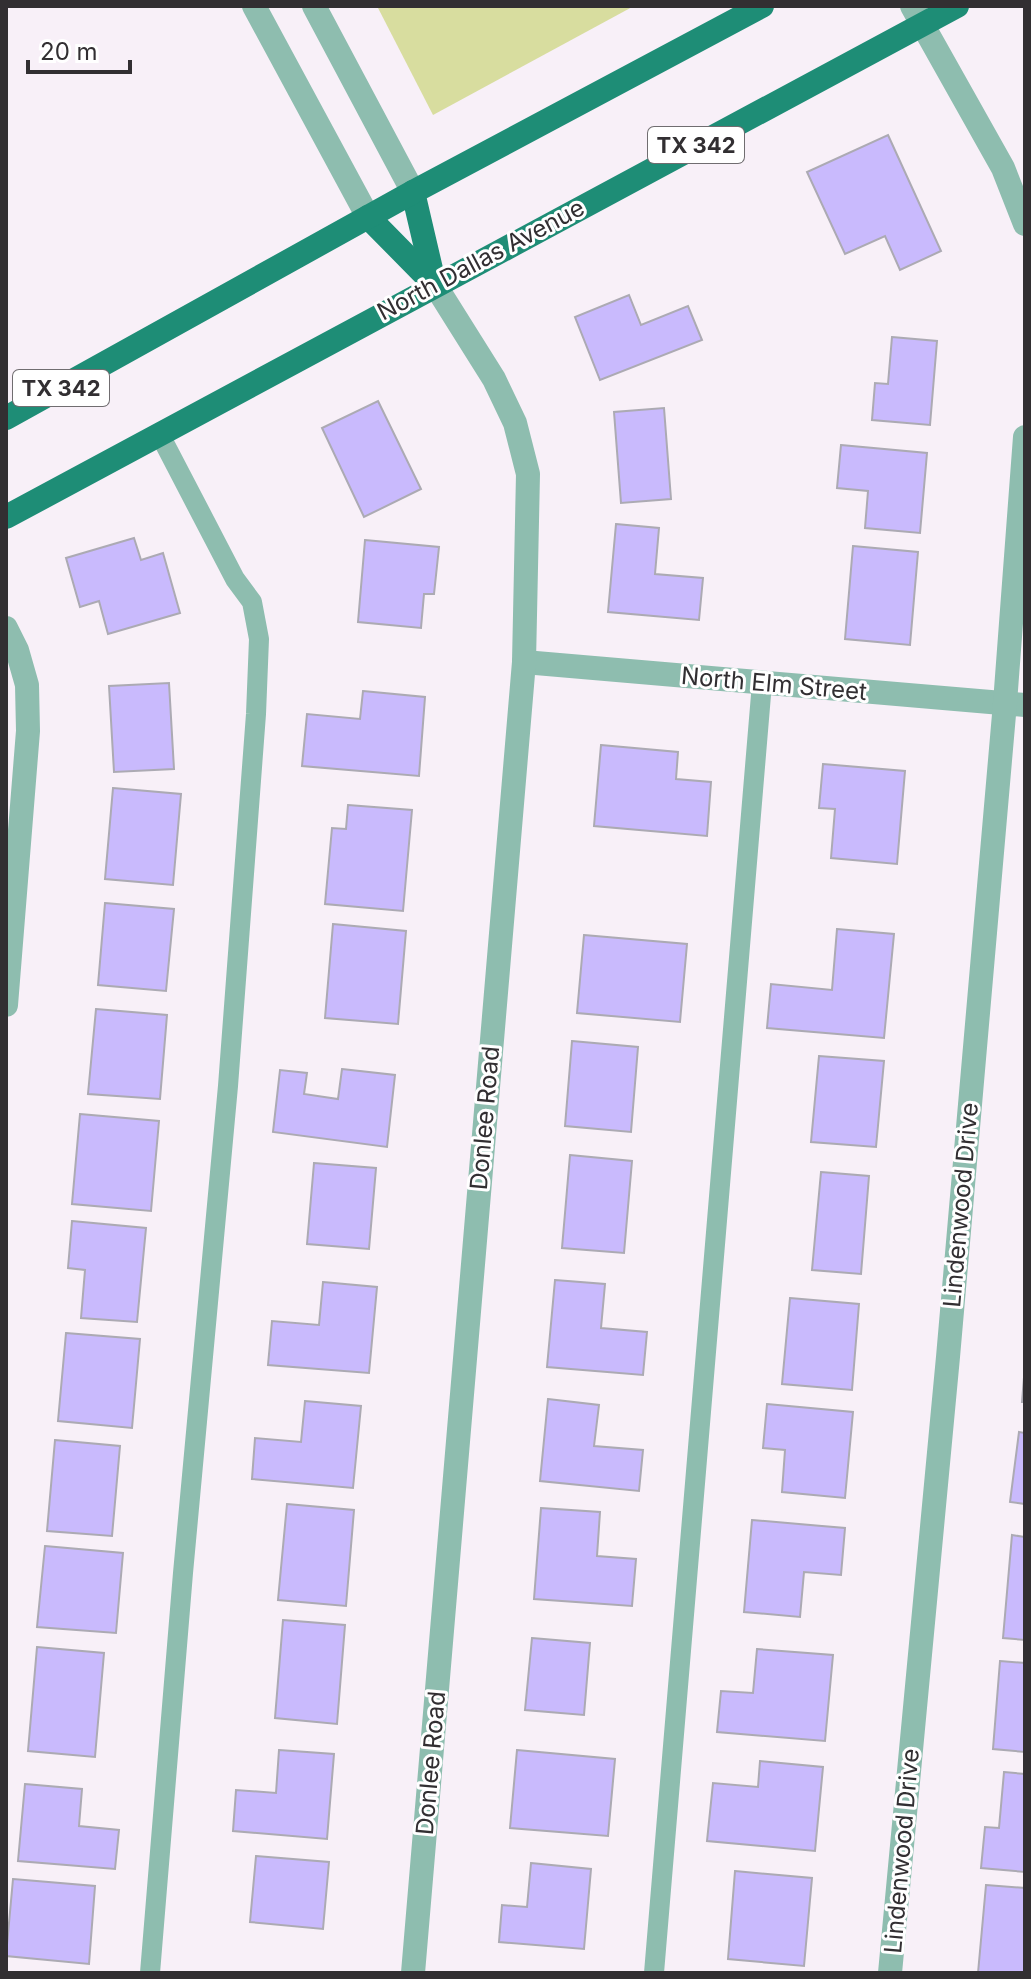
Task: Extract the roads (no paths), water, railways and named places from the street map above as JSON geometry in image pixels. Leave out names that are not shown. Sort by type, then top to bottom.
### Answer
[{"type":"main road","name":"TX 342","points":[[6,418],[413,192],[762,6]]},
{"type":"main road","name":"North Dallas Avenue","points":[[6,517],[435,285],[917,15],[957,6]]},
{"type":"main road","points":[[413,192],[435,285]]},
{"type":"main road","points":[[368,217],[435,285]]},
{"type":"street","points":[[254,6],[368,217]]},
{"type":"street","points":[[314,6],[413,192]]},
{"type":"street","points":[[917,15],[1003,168],[1025,224]]},
{"type":"street","name":"Donlee Road","points":[[413,1973],[524,662],[528,474],[515,423],[494,379],[435,285]]},
{"type":"street","name":"Lindenwood Drive","points":[[890,1973],[945,1389],[1015,704],[1025,437]]},
{"type":"street","points":[[6,628],[17,650],[27,685],[28,731],[6,1005]]},
{"type":"street","name":"North Elm Street","points":[[524,662],[1015,704]]},
{"type":"lane","points":[[150,1973],[229,1071],[259,639],[252,602],[235,579],[159,433]]},
{"type":"lane","points":[[654,1973],[762,683]]}]
